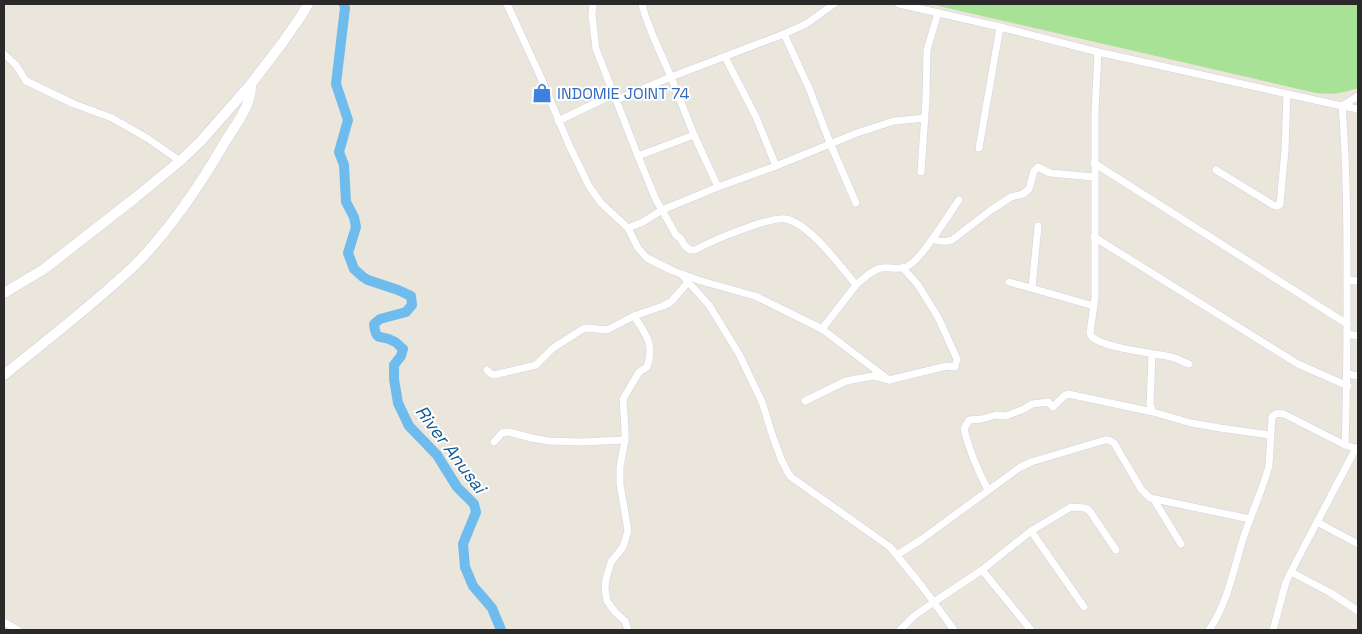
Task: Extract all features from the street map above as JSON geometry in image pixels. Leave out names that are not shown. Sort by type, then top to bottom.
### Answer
[{"type":"main road","points":[[4,293],[44,269],[180,161],[201,141],[251,84],[283,42],[308,4]]},
{"type":"main road","points":[[4,375],[100,297],[136,264],[160,237],[182,209],[217,156],[247,105],[251,93],[251,84]]},
{"type":"street","points":[[507,4],[542,80],[575,159],[589,186],[601,203],[628,228],[638,248],[647,258],[680,274],[755,296],[822,329],[889,380]]},
{"type":"street","points":[[593,4],[592,15],[596,49],[656,200],[676,235],[687,248],[695,250],[762,223],[779,219],[787,220],[815,238],[832,255],[856,285]]},
{"type":"street","points":[[642,4],[650,29],[694,135],[718,186]]},
{"type":"street","points":[[616,100],[671,76],[784,34],[806,24],[834,4]]},
{"type":"street","points":[[899,4],[1098,52],[1358,109]]},
{"type":"street","points":[[921,172],[927,50],[938,13]]},
{"type":"street","points":[[979,148],[1000,27]]},
{"type":"street","points":[[784,34],[809,88],[856,203]]},
{"type":"street","points":[[1098,52],[1094,163],[1094,306],[1090,333],[1094,340],[1100,343],[1172,357],[1189,364]]},
{"type":"street","points":[[4,54],[16,65],[26,81],[74,104],[112,118],[147,138],[180,161]]},
{"type":"street","points":[[725,57],[756,117],[776,166]]},
{"type":"street","points":[[1216,170],[1274,205],[1279,206],[1285,150],[1287,94]]},
{"type":"street","points":[[558,120],[610,96],[616,100]]},
{"type":"street","points":[[1342,106],[1358,96]]},
{"type":"street","points":[[1342,106],[1346,150],[1348,374],[1346,445]]},
{"type":"street","points":[[628,228],[643,222],[662,210],[718,186],[776,166],[830,143],[894,121],[925,118]]},
{"type":"street","points":[[638,156],[694,135]]},
{"type":"street","points":[[1094,163],[1347,324]]},
{"type":"street","points":[[932,239],[940,242],[952,240],[1011,197],[1027,192],[1034,171],[1038,167],[1050,172],[1094,177]]},
{"type":"street","points":[[822,329],[856,285],[868,275],[881,268],[903,268],[912,264],[920,257],[959,200]]},
{"type":"street","points":[[1032,288],[1038,226]]},
{"type":"street","points":[[1094,237],[1298,364],[1348,386]]},
{"type":"street","points":[[805,401],[846,381],[873,376],[889,380],[947,366],[955,367],[957,359],[938,317],[918,285],[903,268]]},
{"type":"street","points":[[680,274],[709,305],[739,354],[762,402],[781,459],[791,477],[885,543],[897,554],[954,630]]},
{"type":"street","points":[[1347,280],[1358,281]]},
{"type":"street","points":[[488,370],[494,375],[536,365],[553,348],[583,329],[606,330],[634,316],[668,304],[688,282]]},
{"type":"street","points":[[1009,282],[1094,306]]},
{"type":"street","points":[[628,630],[625,621],[610,606],[605,589],[608,569],[623,547],[628,531],[620,484],[620,467],[625,440],[623,399],[639,372],[647,367],[651,353],[647,335],[634,316]]},
{"type":"street","points":[[1347,334],[1358,336]]},
{"type":"street","points":[[1152,354],[1150,405],[1153,412]]},
{"type":"street","points":[[1348,374],[1358,376]]},
{"type":"street","points":[[988,490],[966,438],[964,427],[969,420],[996,415],[1006,416],[1032,404],[1048,402],[1053,407],[1068,394],[1153,412],[1191,423],[1270,435]]},
{"type":"street","points":[[1209,630],[1216,620],[1230,588],[1242,540],[1267,473],[1272,417],[1274,414],[1279,413],[1357,449],[1286,582],[1273,630]]},
{"type":"street","points":[[494,442],[502,433],[508,432],[549,441],[625,440]]},
{"type":"street","points":[[897,554],[922,539],[1019,468],[1031,462],[1109,440],[1114,443],[1140,489],[1154,500],[1250,519]]},
{"type":"street","points":[[1154,500],[1181,544]]},
{"type":"street","points":[[900,630],[914,616],[982,570],[1031,531],[1070,507],[1089,510],[1116,550]]},
{"type":"street","points":[[1317,522],[1358,544]]},
{"type":"street","points":[[1031,531],[1084,607]]},
{"type":"street","points":[[982,570],[1031,630]]},
{"type":"street","points":[[1291,572],[1331,593],[1358,611]]},
{"type":"street","points":[[4,622],[18,630]]},
{"type":"green space","points":[[930,4],[1358,4],[1358,88],[1337,93],[1316,93]]},
{"type":"waterway","name":"River Anusai","points":[[344,4],[336,84],[348,120],[339,152],[344,165],[346,202],[354,217],[356,227],[348,253],[354,269],[363,277],[411,296],[412,305],[406,312],[380,319],[374,324],[376,334],[389,339],[403,349],[401,356],[394,365],[394,379],[398,403],[409,426],[437,455],[457,487],[474,504],[476,512],[463,544],[465,567],[473,586],[492,608],[501,630]]},
{"type":"place","name":"INDOMIE JOINT 74","points":[[542,93]]}]
